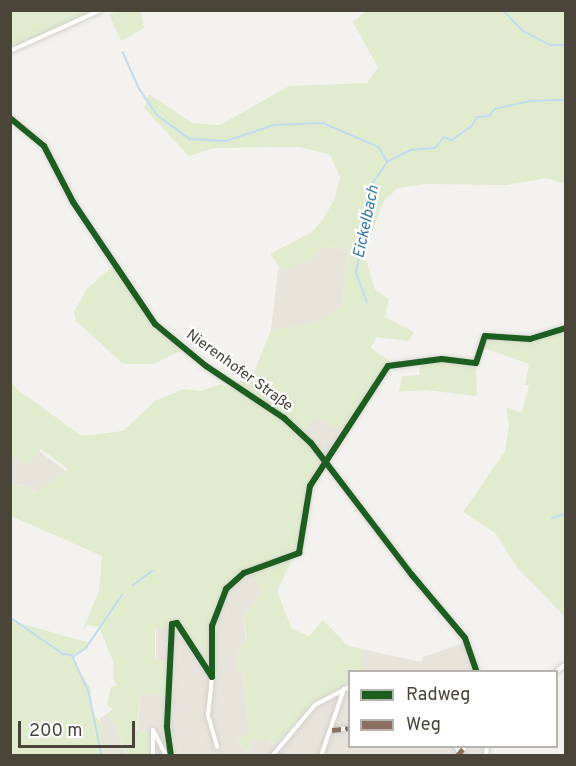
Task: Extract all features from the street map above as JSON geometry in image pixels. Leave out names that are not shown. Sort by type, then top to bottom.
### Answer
[{"type":"street","points":[[10,51],[101,10]]},
{"type":"street","name":"Nierenhofer Straße","points":[[10,118],[44,146],[72,202],[155,324],[206,366],[284,418],[311,443],[465,638],[476,670]]},
{"type":"street","points":[[217,747],[208,715],[212,677],[212,626],[226,589],[244,573],[299,553],[310,486],[390,364],[445,359],[476,363],[485,336],[531,339],[566,328]]},
{"type":"street","points":[[171,756],[167,726],[174,622],[212,677]]},
{"type":"street","points":[[272,756],[315,705],[348,687]]},
{"type":"street","points":[[321,756],[332,730],[344,688]]},
{"type":"street","points":[[332,730],[348,728]]},
{"type":"street","points":[[153,756],[153,730],[166,756]]},
{"type":"shaded area","points":[[323,247],[349,249],[342,306],[320,322],[271,330],[278,269],[309,261]]},
{"type":"shaded area","points":[[316,416],[344,433],[325,459],[303,431]]},
{"type":"shaded area","points":[[39,451],[66,471],[36,493],[28,486],[11,485],[11,454],[27,465]]},
{"type":"shaded area","points":[[249,574],[262,590],[243,617],[246,638],[239,649],[235,670],[243,673],[249,733],[237,739],[247,752],[252,740],[265,739],[276,745],[313,705],[348,683],[348,748],[485,748],[484,756],[151,756],[149,732],[137,730],[141,693],[168,696],[171,662],[156,659],[156,628],[169,628],[186,642],[204,672],[210,672],[219,607],[227,592]]},
{"type":"shaded area","points":[[466,642],[475,670],[361,670],[361,649],[421,662],[423,657]]},
{"type":"shaded area","points":[[105,715],[113,721],[126,755],[103,755],[100,719]]},
{"type":"green space","points":[[124,10],[141,11],[144,28],[121,41],[109,14]]},
{"type":"green space","points":[[11,11],[96,11],[11,48]]},
{"type":"green space","points":[[366,11],[565,11],[565,184],[547,178],[507,185],[425,184],[398,188],[384,201],[364,252],[375,290],[389,299],[385,317],[414,332],[409,341],[376,337],[371,348],[390,361],[344,433],[316,416],[303,431],[235,384],[253,375],[271,330],[320,322],[342,306],[349,249],[323,247],[309,261],[282,271],[270,254],[312,232],[323,219],[335,198],[340,177],[330,155],[299,147],[214,148],[189,156],[144,108],[149,94],[192,123],[220,125],[289,86],[367,83],[378,67],[353,22]]},
{"type":"green space","points":[[113,266],[152,326],[182,350],[154,364],[123,364],[76,321],[74,312],[87,289]]},
{"type":"green space","points":[[565,323],[565,617],[516,566],[496,534],[463,512],[505,451],[509,425],[506,407],[522,413],[529,385],[525,385],[529,364],[482,347],[487,338],[542,338]]},
{"type":"green space","points":[[446,361],[476,365],[477,396],[425,390],[399,392],[402,376],[419,375],[420,363]]},
{"type":"green space","points":[[10,380],[19,391],[82,436],[123,431],[155,401],[183,389],[200,391],[221,384],[239,391],[302,434],[323,464],[309,486],[301,545],[289,559],[292,560],[277,591],[292,629],[309,636],[323,620],[347,645],[361,649],[361,670],[348,670],[348,683],[312,705],[276,744],[265,739],[252,740],[247,752],[237,739],[249,733],[243,673],[235,670],[239,649],[247,637],[243,617],[262,590],[249,574],[277,564],[244,571],[231,581],[216,604],[209,640],[210,671],[190,641],[169,628],[155,628],[155,659],[171,662],[168,696],[141,693],[136,730],[149,732],[150,755],[127,755],[113,722],[105,715],[113,709],[107,705],[111,687],[117,685],[113,678],[113,661],[99,627],[89,625],[83,629],[99,591],[102,556],[11,516],[11,485],[28,486],[35,493],[68,469],[41,449],[27,465],[11,454]]},
{"type":"green space","points":[[11,616],[16,622],[90,643],[87,649],[74,656],[77,668],[90,687],[92,712],[103,726],[103,755],[11,755]]},
{"type":"waterway","points":[[503,10],[523,31],[550,45],[566,45]]},
{"type":"waterway","points":[[123,52],[139,88],[157,115],[190,139],[226,141],[274,125],[323,123],[379,147],[387,161]]},
{"type":"waterway","name":"Eickelbach","points":[[367,303],[356,273],[373,183],[387,162],[411,150],[435,148],[444,137],[452,140],[472,126],[477,117],[489,116],[495,109],[529,101],[566,100]]},
{"type":"waterway","points":[[552,518],[566,514]]},
{"type":"waterway","points":[[133,585],[152,571]]},
{"type":"waterway","points":[[73,657],[86,648],[122,595]]},
{"type":"waterway","points":[[10,617],[63,654],[72,655],[89,692],[102,756]]},
{"type":"marked path","points":[[332,730],[348,728]]},
{"type":"marked path","points":[[457,756],[463,748]]},
{"type":"cycle path","points":[[10,118],[44,146],[73,202],[155,324],[206,366],[284,418],[311,443],[412,575],[465,638],[476,670]]},
{"type":"cycle path","points":[[171,756],[167,726],[172,624],[177,623],[212,677],[212,626],[226,589],[244,573],[299,553],[310,486],[388,366],[442,359],[476,363],[485,336],[530,339],[566,328]]}]
